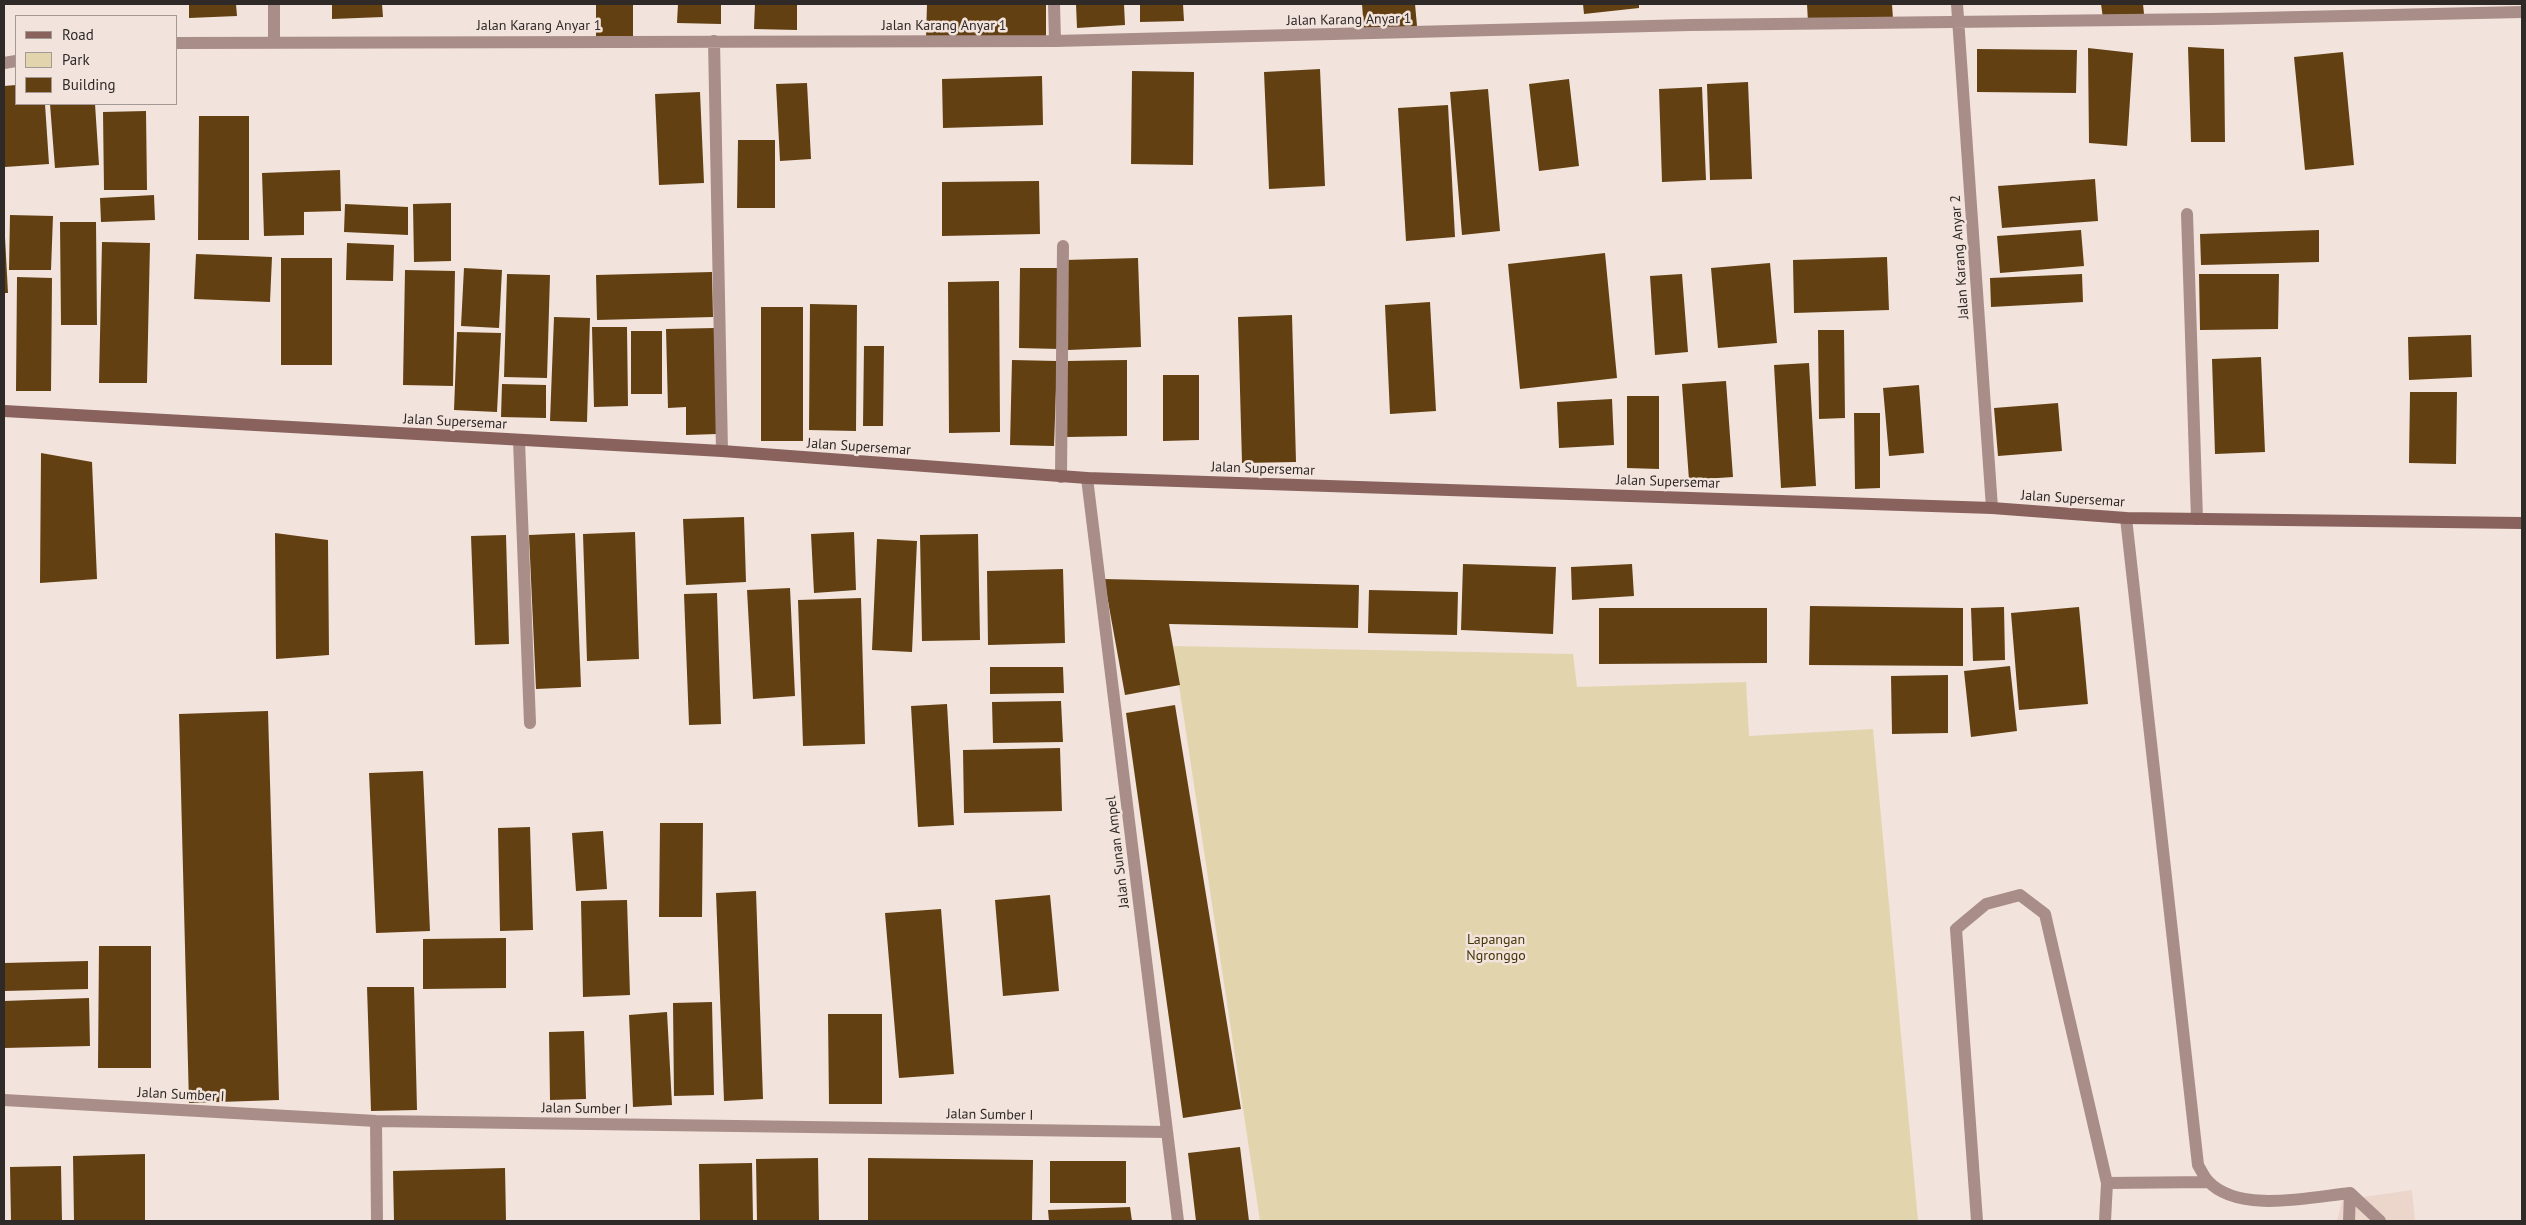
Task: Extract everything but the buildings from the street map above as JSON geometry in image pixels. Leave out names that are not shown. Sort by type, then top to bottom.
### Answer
[{"type":"main road","name":"Jalan Supersemar","points":[[4,410],[519,441],[722,451],[1061,477],[1992,508],[2126,518],[2522,523]]},
{"type":"street","points":[[274,4],[274,42]]},
{"type":"street","points":[[1054,4],[1055,41]]},
{"type":"street","name":"Jalan Karang Anyar 2","points":[[1957,4],[1992,508]]},
{"type":"street","name":"Jalan Karang Anyar 1","points":[[178,43],[1055,41],[1958,20],[2211,19],[2522,12]]},
{"type":"street","points":[[714,41],[722,451]]},
{"type":"street","points":[[2187,214],[2197,519]]},
{"type":"street","points":[[1061,477],[1064,246]]},
{"type":"street","points":[[519,441],[530,723]]},
{"type":"street","name":"Jalan Sunan Ampel","points":[[1087,478],[1178,1221]]},
{"type":"street","points":[[2126,518],[2198,1165],[2209,1182],[2228,1194],[2255,1202],[2350,1193],[2380,1221]]},
{"type":"street","points":[[1977,1221],[1956,928],[1986,904],[2020,895],[2045,914],[2107,1183],[2105,1221]]},
{"type":"street","name":"Jalan Sumber I","points":[[4,1100],[376,1121],[1167,1132]]},
{"type":"street","points":[[376,1121],[377,1221]]},
{"type":"street","points":[[2107,1183],[2209,1182]]},
{"type":"street","points":[[2349,1221],[2350,1193]]},
{"type":"shaded area","points":[[2412,1190],[2415,1221],[2337,1221],[2342,1200]]},
{"type":"green space","name":"Lapangan Ngronggo","points":[[1173,646],[1573,654],[1577,687],[1746,682],[1749,736],[1873,729],[1918,1221],[1260,1221]]}]
